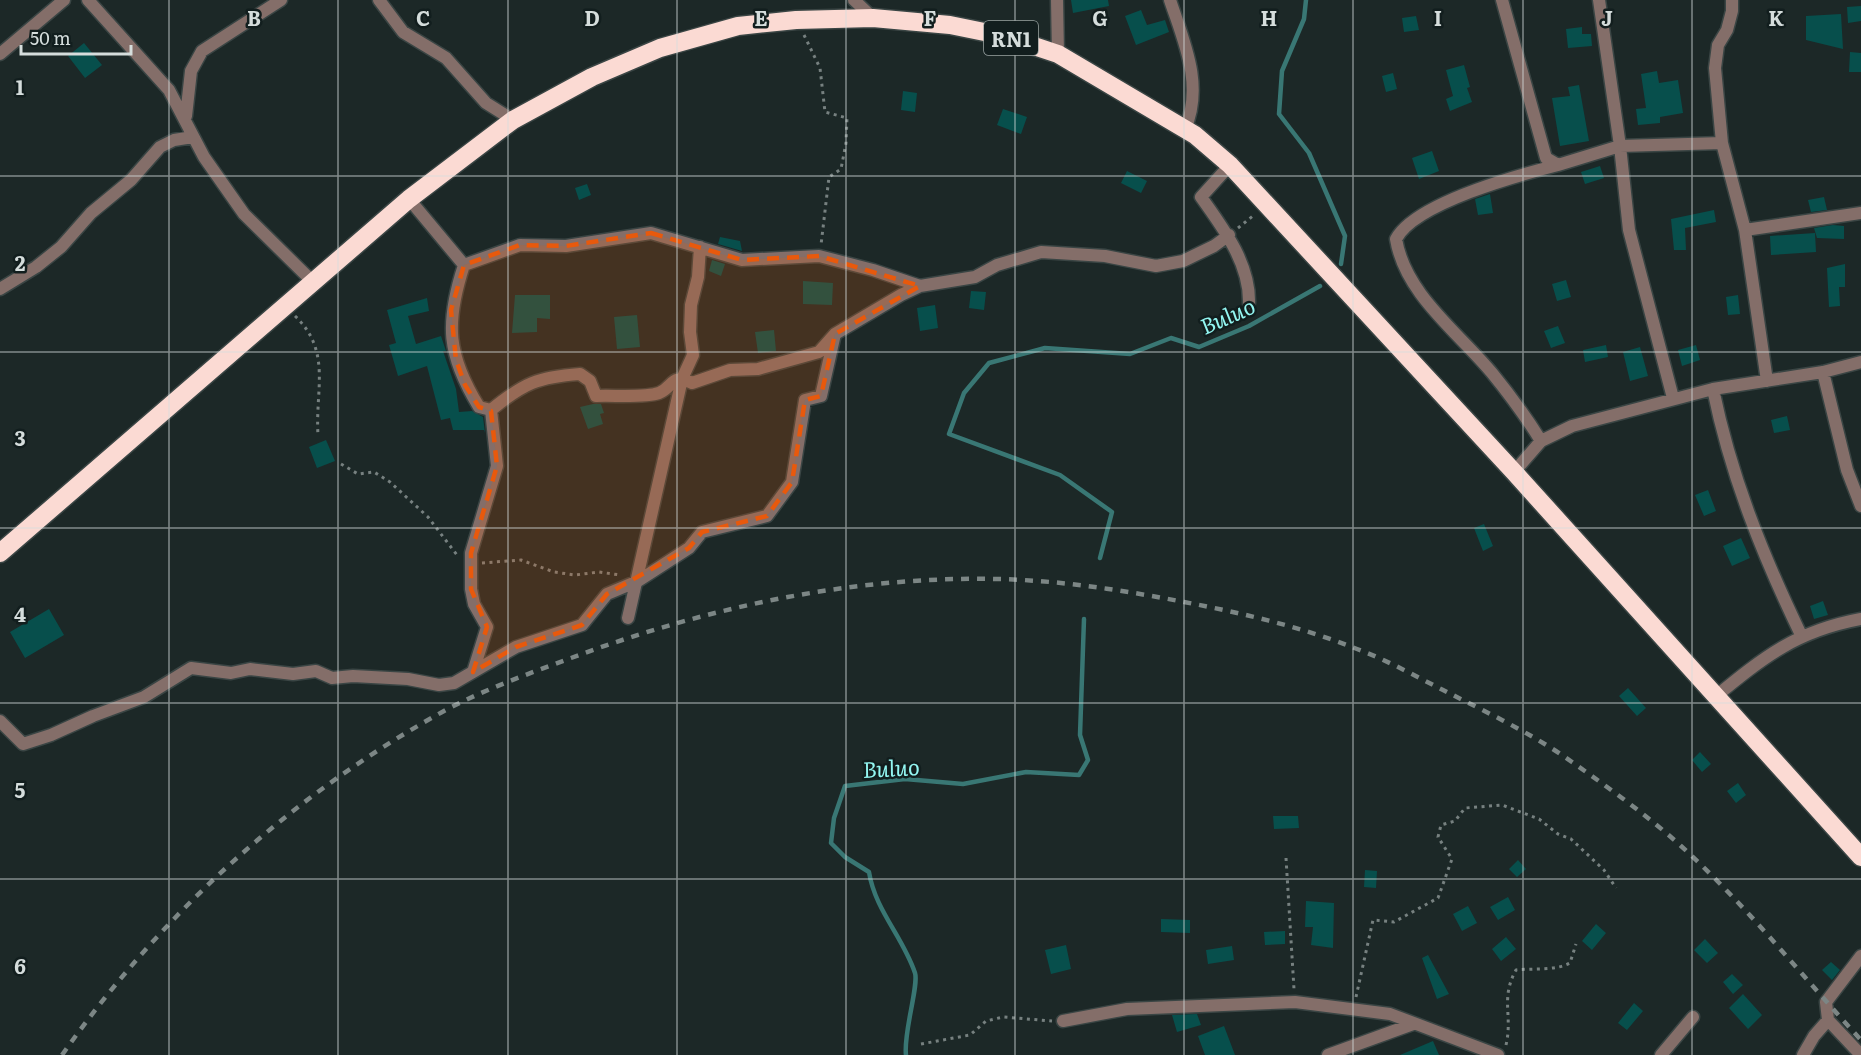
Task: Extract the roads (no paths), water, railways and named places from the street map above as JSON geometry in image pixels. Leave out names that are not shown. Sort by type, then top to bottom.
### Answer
[{"type":"highway","name":"RN1","points":[[0,553],[410,199],[513,120],[592,77],[660,48],[738,26],[796,20],[873,18],[950,25],[1004,36],[1058,54],[1185,129],[1230,165],[1514,472],[1715,697],[1860,852]]},
{"type":"street","points":[[0,54],[64,0]]},
{"type":"street","points":[[87,0],[159,77],[186,117],[193,137],[243,214],[314,283]]},
{"type":"street","points":[[186,117],[188,83],[194,61],[202,51],[282,0]]},
{"type":"street","points":[[379,0],[404,32],[446,58],[486,103],[513,120]]},
{"type":"street","points":[[854,0],[873,18]]},
{"type":"street","points":[[1057,0],[1058,54]]},
{"type":"street","points":[[1170,0],[1193,79],[1192,113],[1185,129]]},
{"type":"street","points":[[1502,0],[1546,158],[1558,165]]},
{"type":"street","points":[[1599,0],[1620,146],[1629,230],[1673,398]]},
{"type":"street","points":[[1732,0],[1732,11],[1727,30],[1718,45],[1714,68],[1722,143],[1745,230],[1767,381]]},
{"type":"street","points":[[0,289],[36,267],[61,247],[91,213],[131,180],[160,147],[174,140],[193,137]]},
{"type":"street","points":[[1541,441],[1491,372],[1430,305],[1409,274],[1398,251],[1396,239],[1408,225],[1456,198],[1482,187],[1620,146],[1722,143]]},
{"type":"street","points":[[1230,165],[1201,197],[1229,235],[1250,287],[1249,303]]},
{"type":"street","points":[[410,199],[464,265]]},
{"type":"street","points":[[1745,230],[1861,213]]},
{"type":"street","points":[[464,265],[520,245],[566,246],[651,233],[742,260],[819,256],[873,270],[920,286]]},
{"type":"street","points":[[491,410],[515,390],[546,376],[580,374],[590,381],[596,396],[657,394],[674,380],[682,379],[692,383],[730,370],[758,369],[819,352],[835,334],[920,286],[975,277],[997,265],[1041,252],[1105,256],[1156,266],[1183,261],[1214,246],[1229,235]]},
{"type":"street","points":[[628,618],[682,379],[693,355],[691,314],[699,277],[700,247]]},
{"type":"street","points":[[464,265],[452,310],[453,340],[465,384],[479,407],[491,410]]},
{"type":"street","points":[[0,721],[22,744],[51,735],[144,697],[191,668],[231,673],[250,669],[293,674],[316,671],[332,678],[353,676],[408,679],[439,685],[453,683],[516,647],[582,625],[607,594],[638,581],[689,548],[702,532],[767,516],[792,482],[805,400],[821,396],[835,334]]},
{"type":"street","points":[[1514,472],[1541,441],[1572,426],[1713,389],[1823,372],[1861,362]]},
{"type":"street","points":[[1823,372],[1847,470],[1861,506]]},
{"type":"street","points":[[1713,389],[1725,448],[1753,526],[1802,637]]},
{"type":"street","points":[[473,672],[487,627],[474,604],[471,589],[471,553],[497,466],[491,410]]},
{"type":"street","points":[[1715,697],[1769,653],[1838,623],[1861,619]]},
{"type":"street","points":[[1861,957],[1826,1002],[1828,1020],[1861,1055]]},
{"type":"street","points":[[1063,1021],[1127,1009],[1295,1002],[1353,1007],[1390,1014],[1498,1055]]},
{"type":"street","points":[[1661,1055],[1693,1017]]},
{"type":"street","points":[[1803,1055],[1814,1036],[1828,1020]]},
{"type":"street","points":[[1328,1055],[1413,1024]]},
{"type":"waterway","name":"Buluo","points":[[1306,0],[1304,19],[1282,71],[1279,114],[1309,153],[1345,236],[1341,264]]},
{"type":"waterway","name":"Buluo","points":[[1100,558],[1112,512],[1060,475],[949,434],[964,393],[989,363],[1045,348],[1130,354],[1171,338],[1199,347],[1249,326],[1320,286]]},
{"type":"waterway","name":"Buluo","points":[[906,1055],[915,973],[904,947],[877,899],[869,872],[845,857],[831,843],[834,818],[845,786],[905,779],[963,784],[1026,772],[1079,775],[1088,760],[1080,735],[1084,619]]},
{"type":"railway","points":[[62,1055],[141,955],[229,865],[328,785],[380,749],[451,707],[502,684],[622,640],[726,610],[833,589],[941,579],[1019,580],[1090,586],[1184,602],[1293,627],[1336,641],[1401,668],[1541,742],[1642,813],[1681,846],[1751,916],[1861,1040]]}]
